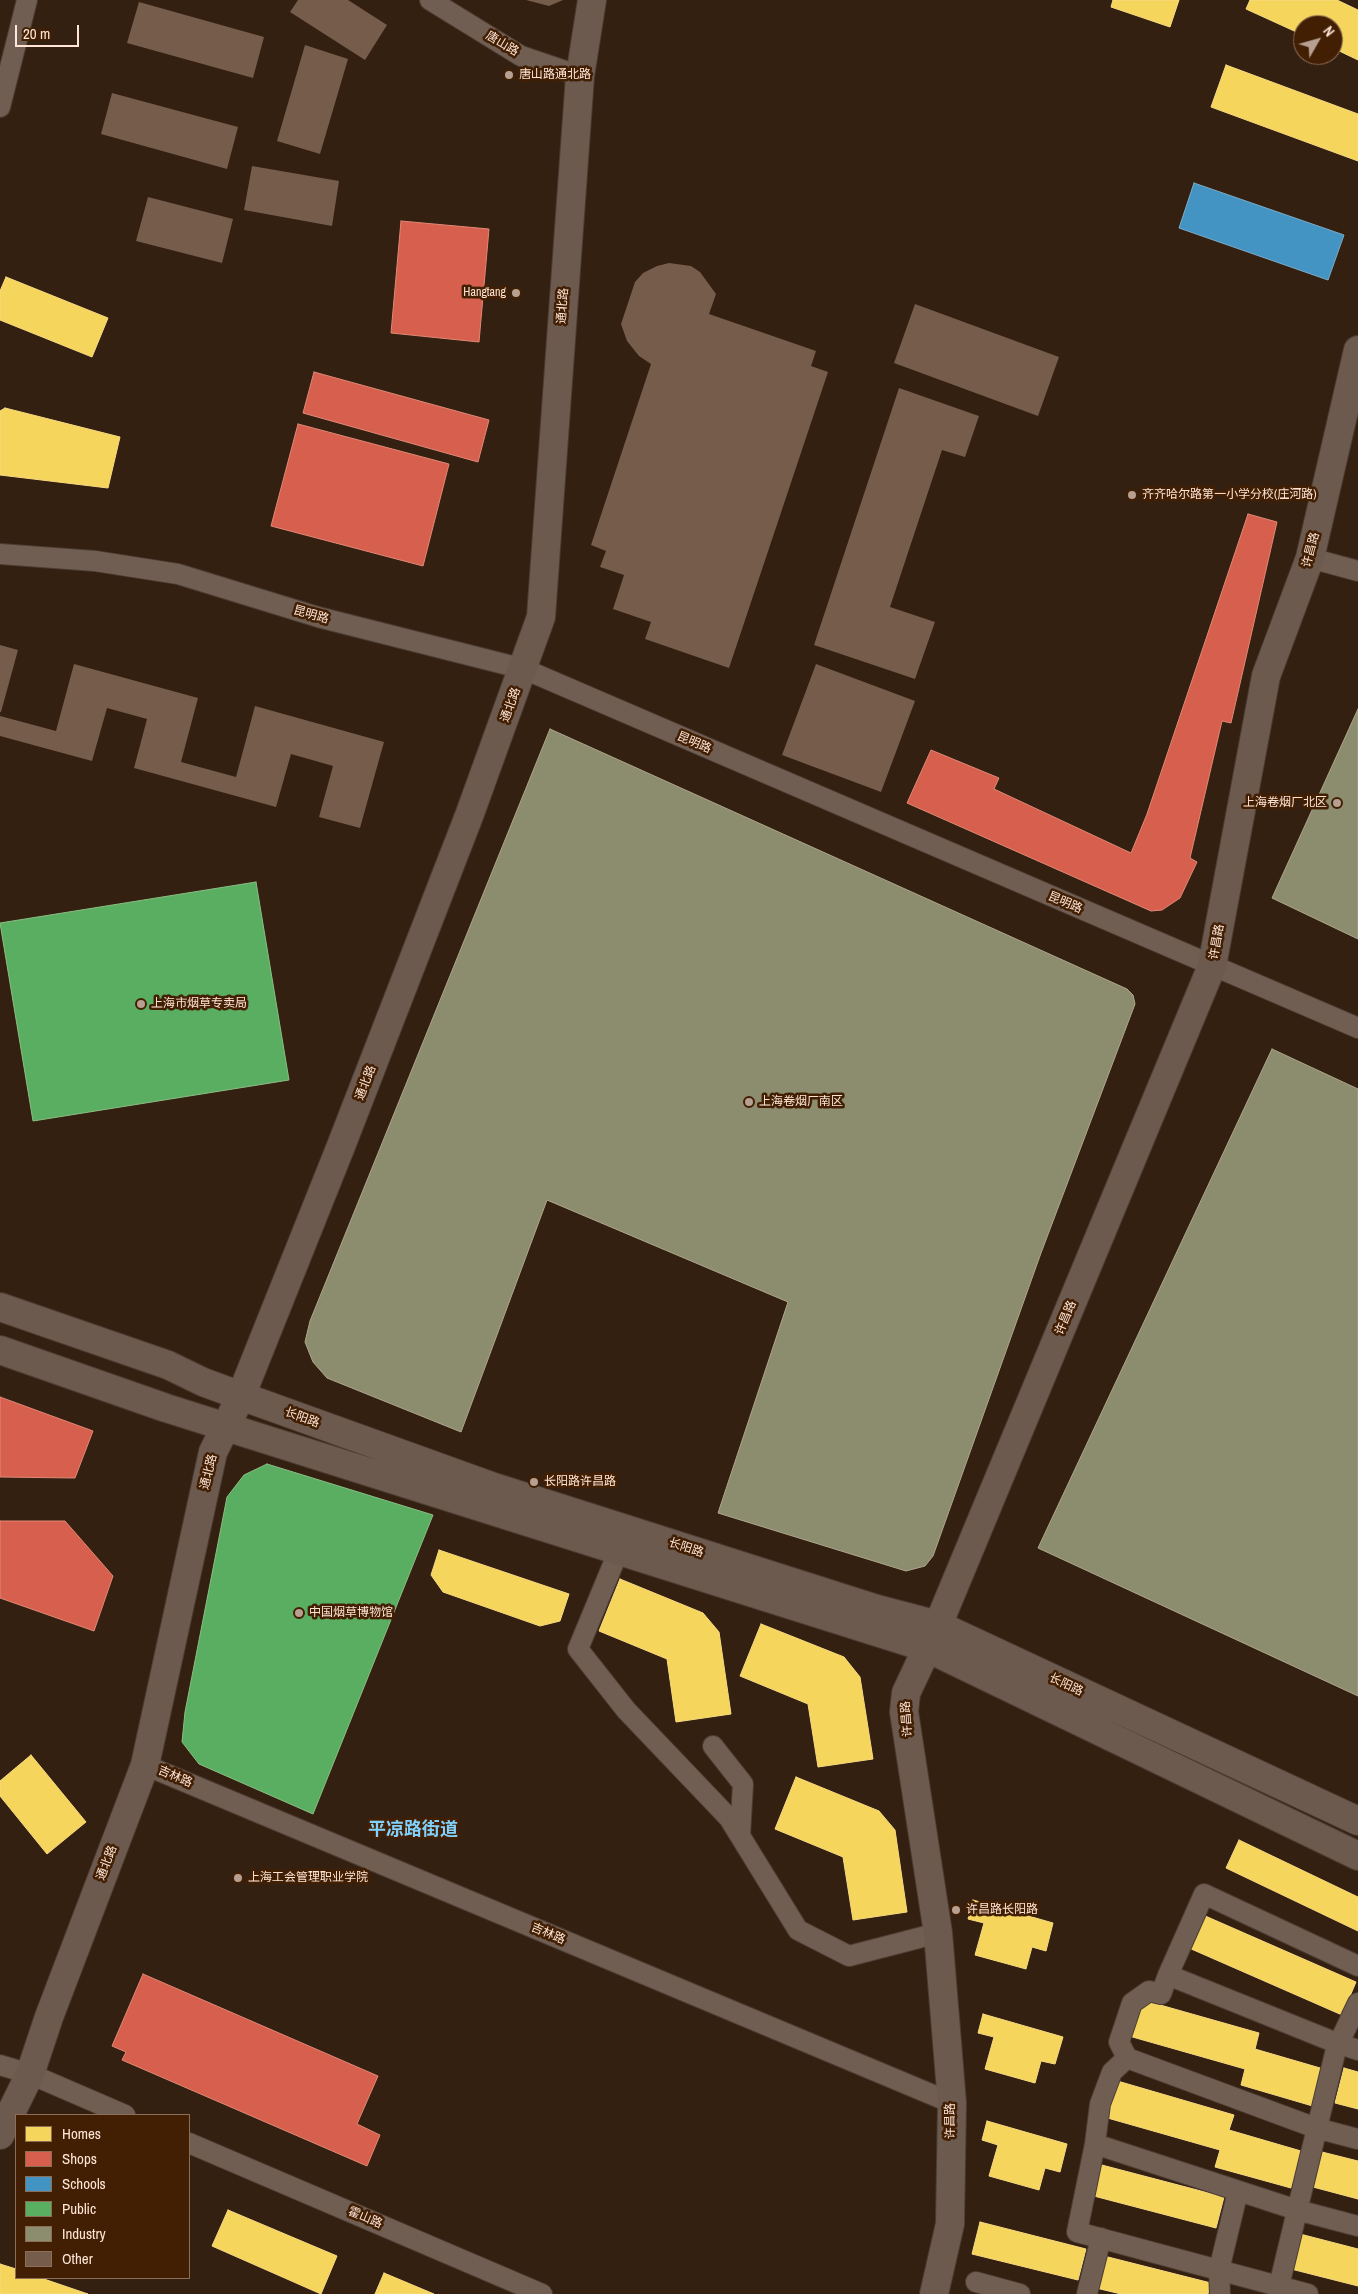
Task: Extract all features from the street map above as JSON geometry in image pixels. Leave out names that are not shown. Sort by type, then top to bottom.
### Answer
[{"type":"street","points":[[0,107],[27,0]]},
{"type":"street","name":"唐山路","points":[[430,0],[521,56],[580,76]]},
{"type":"street","name":"通北路","points":[[0,2135],[30,2074],[48,2017],[145,1765],[212,1452],[241,1396],[341,1146],[524,669],[542,616],[580,76],[592,0]]},
{"type":"street","name":"许昌路","points":[[934,2294],[950,2224],[952,2103],[938,1933],[904,1712],[906,1692],[933,1637],[1212,966],[1266,676],[1310,558],[1358,350]]},
{"type":"street","name":"昆明路","points":[[0,554],[95,561],[178,574],[318,617],[524,669],[1358,1028]]},
{"type":"street","points":[[1310,558],[1358,571]]},
{"type":"street","name":"长阳路","points":[[0,1307],[168,1365],[204,1382],[241,1396],[519,1495],[877,1609],[1358,1856]]},
{"type":"street","name":"长阳路","points":[[0,1350],[226,1426],[619,1550],[933,1637],[1358,1821]]},
{"type":"street","points":[[619,1550],[578,1649],[626,1710],[729,1818],[798,1930],[849,1956],[938,1933]]},
{"type":"street","points":[[713,1746],[743,1784],[740,1836]]},
{"type":"street","name":"吉林路","points":[[145,1765],[952,2103]]},
{"type":"street","points":[[1358,1966],[1204,1894],[1161,1994],[1149,1991],[1132,2003],[1120,2042],[1127,2058],[1316,2128],[1358,2139]]},
{"type":"street","points":[[1168,1975],[1358,2050]]},
{"type":"street","points":[[1279,2286],[1316,2128],[1339,2044],[1358,2003]]},
{"type":"street","points":[[1127,2058],[1112,2072],[1100,2104],[1096,2144],[1077,2232],[1308,2294]]},
{"type":"street","points":[[0,2065],[30,2074],[123,2114]]},
{"type":"street","name":"霍山路","points":[[190,2142],[542,2294]]},
{"type":"street","points":[[1096,2144],[1297,2210],[1358,2226]]},
{"type":"street","points":[[1220,2294],[1219,2270],[1238,2190]]},
{"type":"street","points":[[1086,2294],[1101,2238]]},
{"type":"street","points":[[976,2282],[1020,2294]]},
{"type":"building: Homes","points":[[1113,0],[1179,0],[1170,27],[1111,7]]},
{"type":"building: Homes","points":[[1250,0],[1337,0],[1358,10],[1358,60],[1343,53],[1343,15],[1293,15],[1293,30],[1246,9]]},
{"type":"building: Homes","points":[[1226,65],[1358,114],[1358,161],[1211,107]]},
{"type":"building: Homes","points":[[6,277],[108,318],[92,357],[0,320],[0,291]]},
{"type":"building: Homes","points":[[5,408],[120,437],[108,488],[0,475],[0,411]]},
{"type":"building: Homes","points":[[439,1550],[569,1594],[560,1621],[540,1626],[443,1592],[431,1575]]},
{"type":"building: Homes","points":[[620,1579],[703,1613],[719,1632],[731,1714],[676,1722],[667,1659],[599,1631]]},
{"type":"building: Homes","points":[[761,1624],[844,1657],[860,1677],[873,1759],[818,1767],[808,1704],[740,1676]]},
{"type":"building: Homes","points":[[31,1755],[86,1822],[47,1854],[0,1796],[0,1781]]},
{"type":"building: Homes","points":[[796,1777],[879,1811],[895,1830],[907,1912],[853,1920],[843,1857],[775,1829]]},
{"type":"building: Homes","points":[[1239,1840],[1358,1897],[1358,1931],[1226,1868]]},
{"type":"building: Homes","points":[[973,1900],[1053,1923],[1046,1951],[1032,1947],[1026,1969],[975,1955],[984,1923],[968,1919]]},
{"type":"building: Homes","points":[[1203,1915],[1356,1982],[1342,2015],[1189,1948]]},
{"type":"building: Homes","points":[[1139,1999],[1259,2033],[1255,2049],[1327,2070],[1316,2107],[1241,2085],[1245,2069],[1129,2036]]},
{"type":"building: Homes","points":[[983,2014],[1063,2037],[1055,2064],[1041,2061],[1035,2083],[985,2069],[994,2037],[978,2033]]},
{"type":"building: Homes","points":[[1344,2068],[1358,2072],[1358,2109],[1335,2103]]},
{"type":"building: Homes","points":[[1114,2080],[1234,2115],[1229,2130],[1301,2151],[1291,2188],[1215,2167],[1220,2150],[1104,2117]]},
{"type":"building: Homes","points":[[987,2121],[1067,2144],[1060,2172],[1045,2168],[1039,2190],[989,2176],[998,2145],[982,2140]]},
{"type":"building: Homes","points":[[1322,2152],[1358,2161],[1358,2199],[1313,2187]]},
{"type":"building: Homes","points":[[1098,2164],[1224,2197],[1216,2228],[1090,2195]]},
{"type":"building: Homes","points":[[228,2210],[337,2256],[321,2294],[212,2246]]},
{"type":"building: Homes","points":[[980,2222],[1086,2249],[1078,2280],[972,2254]]},
{"type":"building: Homes","points":[[1300,2234],[1358,2249],[1358,2286],[1291,2269]]},
{"type":"building: Homes","points":[[1104,2256],[1211,2283],[1208,2294],[1121,2294],[1096,2288]]},
{"type":"building: Homes","points":[[0,2264],[15,2269],[15,2279],[44,2279],[88,2294],[0,2294]]},
{"type":"building: Homes","points":[[384,2273],[434,2294],[375,2294]]},
{"type":"building: Shops","points":[[401,221],[489,229],[479,342],[391,333]]},
{"type":"building: Shops","points":[[314,372],[489,420],[478,462],[303,413]]},
{"type":"building: Shops","points":[[298,424],[449,464],[423,566],[271,526]]},
{"type":"building: Shops","points":[[1248,514],[1277,522],[1231,723],[1222,721],[1190,858],[1197,862],[1180,898],[1162,910],[1151,911],[907,803],[931,750],[999,778],[994,789],[1131,853],[1147,814]]},
{"type":"building: Shops","points":[[0,1397],[93,1431],[75,1478],[0,1477]]},
{"type":"building: Shops","points":[[0,1521],[65,1521],[113,1576],[94,1631],[0,1598]]},
{"type":"building: Shops","points":[[143,1974],[378,2076],[357,2124],[380,2135],[367,2166],[122,2060],[126,2052],[112,2046]]},
{"type":"building: Schools","points":[[1194,183],[1344,235],[1328,280],[1179,228]]},
{"type":"building: Public","points":[[256,882],[289,1080],[33,1121],[0,923]]},
{"type":"building: Public","name":"中国烟草博物馆","points":[[267,1464],[433,1515],[313,1814],[199,1764],[182,1742],[185,1712],[227,1497],[244,1475]]},
{"type":"building: Industry","name":"上海卷烟厂北区","points":[[1358,709],[1358,939],[1272,898]]},
{"type":"building: Industry","name":"上海卷烟厂南区","points":[[550,729],[1127,989],[1133,995],[1135,1004],[1041,1253],[933,1556],[925,1566],[906,1571],[718,1513],[788,1302],[547,1200],[461,1432],[327,1378],[313,1362],[305,1342],[310,1321]]},
{"type":"building: Industry","points":[[1272,1049],[1358,1089],[1358,1696],[1038,1548]]},
{"type":"building: Other","points":[[298,0],[348,0],[387,25],[365,60],[290,12]]},
{"type":"building: Other","points":[[526,0],[563,0],[549,6]]},
{"type":"building: Other","points":[[139,2],[264,37],[253,78],[127,43]]},
{"type":"building: Other","points":[[305,45],[348,59],[320,154],[277,141]]},
{"type":"building: Other","points":[[112,93],[238,127],[227,169],[101,134]]},
{"type":"building: Other","points":[[252,166],[339,181],[332,226],[244,210]]},
{"type":"building: Other","points":[[148,197],[233,219],[222,263],[136,241]]},
{"type":"building: Other","points":[[669,263],[691,266],[700,272],[716,294],[709,314],[816,351],[811,366],[828,372],[729,668],[645,639],[651,622],[613,609],[624,575],[600,567],[606,551],[591,545],[651,364],[639,356],[627,341],[621,324],[635,282],[643,273],[657,266]]},
{"type":"building: Other","points":[[915,304],[1059,357],[1038,416],[894,363]]},
{"type":"building: Other","points":[[899,388],[979,416],[965,457],[942,450],[890,607],[935,622],[915,679],[814,645]]},
{"type":"building: Other","points":[[0,645],[18,650],[1,712],[0,712]]},
{"type":"building: Other","points":[[74,664],[198,698],[181,762],[236,777],[255,706],[384,742],[360,828],[319,817],[333,766],[291,754],[276,807],[134,768],[147,719],[107,708],[92,761],[0,736],[0,716],[56,731]]},
{"type":"building: Other","points":[[816,664],[915,701],[881,792],[782,755]]},
{"type":"place","name":"唐山路通北路","points":[[509,75]]},
{"type":"place","name":"Hangtang","points":[[516,293]]},
{"type":"place","name":"齐齐哈尔路第一小学分校(庄河路)","points":[[1132,495]]},
{"type":"place","name":"上海卷烟厂北区","points":[[1337,803]]},
{"type":"place","name":"上海市烟草专卖局","points":[[141,1004]]},
{"type":"place","name":"上海卷烟厂南区","points":[[749,1102]]},
{"type":"place","name":"长阳路许昌路","points":[[534,1482]]},
{"type":"place","name":"中国烟草博物馆","points":[[299,1613]]},
{"type":"place","name":"上海工会管理职业学院","points":[[238,1878]]},
{"type":"place","name":"许昌路长阳路","points":[[956,1910]]},
{"type":"district","name":"平凉路街道","points":[[413,1830]]}]
